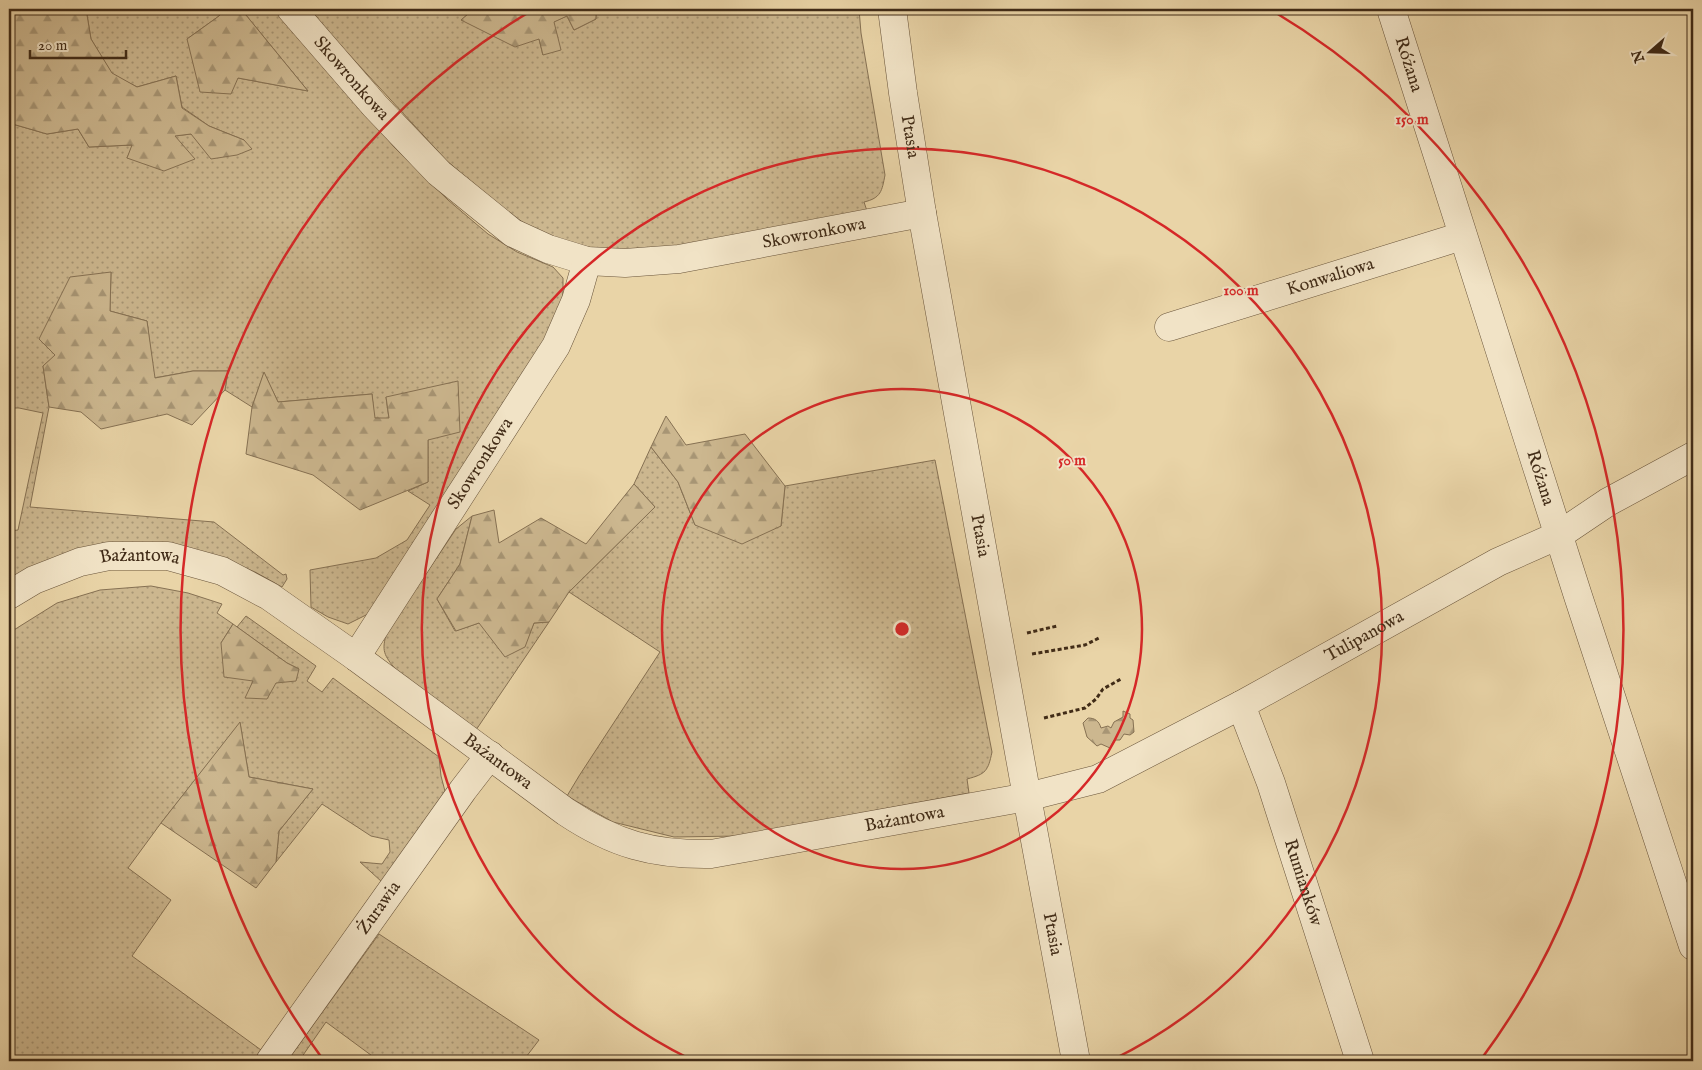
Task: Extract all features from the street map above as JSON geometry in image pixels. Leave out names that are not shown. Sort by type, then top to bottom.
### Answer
[{"type":"street","name":"Skowronkowa","points":[[291,9],[375,106],[439,173],[513,233],[548,249],[587,261],[625,263],[679,259],[922,213]]},
{"type":"street","name":"Ptasia","points":[[892,9],[922,213],[1026,797],[1076,1061]]},
{"type":"street","name":"Różana","points":[[1391,9],[1462,236],[1693,946]]},
{"type":"street","name":"Konwaliowa","points":[[1169,327],[1462,236]]},
{"type":"street","name":"Skowronkowa","points":[[356,657],[556,346],[576,300],[587,261]]},
{"type":"street","name":"Tulipanowa","points":[[1026,797],[1098,779],[1241,705],[1498,562],[1559,535],[1608,502],[1693,456]]},
{"type":"street","name":"Bażantowa","points":[[9,595],[34,580],[80,562],[110,556],[168,556],[222,571],[269,596],[356,657],[566,812],[598,832],[621,842],[643,848],[688,854],[735,851],[1026,797]]},
{"type":"street","name":"Rumianków","points":[[1241,705],[1272,784],[1360,1061]]},
{"type":"street","name":"Żurawia","points":[[270,1061],[457,798],[490,755]]},
{"type":"path","points":[[1027,633],[1057,626]]},
{"type":"path","points":[[1031,654],[1086,644],[1099,638]]},
{"type":"path","points":[[1043,718],[1085,708],[1096,699],[1103,689],[1121,679]]},
{"type":"green space","points":[[9,9],[86,9],[91,39],[112,73],[137,87],[176,76],[182,108],[209,126],[244,140],[252,149],[237,155],[211,159],[191,134],[175,136],[195,159],[164,171],[127,158],[132,145],[89,147],[78,129],[47,134],[9,123]]},
{"type":"green space","points":[[86,9],[225,9],[219,16],[187,39],[238,78],[308,91],[241,9],[277,9],[394,147],[448,200],[488,234],[517,252],[553,267],[563,278],[563,300],[551,337],[368,614],[348,624],[328,617],[311,607],[310,570],[376,558],[407,540],[430,505],[408,491],[428,482],[428,439],[386,397],[389,419],[374,418],[372,394],[278,402],[264,373],[252,407],[225,390],[228,371],[193,371],[154,378],[147,321],[110,311],[111,272],[56,355],[43,366],[49,407],[30,507],[214,522],[283,575],[286,574],[287,579],[282,587],[255,572],[222,558],[44,562],[9,578],[9,531],[18,530],[43,413],[9,408],[9,123],[47,134],[78,129],[89,147],[133,145],[127,158],[174,136],[191,134],[244,140],[209,126],[182,107],[176,76],[137,87],[112,74],[91,39]]},
{"type":"green space","points":[[225,9],[241,9],[308,91],[238,78],[231,94],[200,92],[187,39],[219,16]]},
{"type":"green space","points":[[310,9],[474,9],[461,20],[539,39],[543,55],[553,22],[567,16],[574,30],[596,19],[596,9],[859,9],[861,33],[885,175],[883,185],[877,196],[864,202],[867,211],[666,250],[607,252],[541,234],[498,206],[446,160],[333,37]]},
{"type":"green space","points":[[474,9],[596,9],[596,19],[574,30],[567,16],[554,22],[561,50],[543,55],[539,39],[515,47],[461,20]]},
{"type":"green space","points":[[111,272],[110,311],[147,321],[155,378],[193,371],[228,371],[225,390],[192,425],[167,414],[101,429],[81,412],[49,407],[43,366],[55,355],[39,339],[70,277]]},
{"type":"green space","points":[[264,372],[278,402],[372,394],[375,418],[389,418],[386,397],[458,381],[460,432],[428,440],[428,482],[360,510],[313,475],[246,454],[252,407]]},
{"type":"green space","points":[[666,416],[686,445],[745,434],[785,486],[781,526],[742,544],[695,525],[678,482],[651,447]]},
{"type":"green space","points":[[651,447],[678,482],[695,525],[781,526],[785,486],[935,460],[992,752],[985,771],[967,779],[969,793],[738,836],[674,837],[613,822],[567,796],[660,652],[569,592],[655,507],[634,484]]},
{"type":"green space","points":[[634,484],[655,507],[569,592],[549,622],[534,623],[525,647],[505,657],[479,623],[456,631],[437,599],[460,564],[472,516],[494,510],[499,543],[541,518],[586,544]]},
{"type":"green space","points":[[472,516],[460,564],[437,599],[455,631],[479,623],[524,647],[534,623],[549,622],[476,730],[396,670],[386,656],[384,648],[387,632],[456,529]]},
{"type":"green space","points":[[151,586],[188,593],[222,604],[217,613],[233,624],[221,643],[253,681],[246,698],[299,669],[287,663],[237,627],[246,616],[316,666],[307,681],[322,692],[333,678],[439,757],[446,795],[382,882],[360,862],[382,864],[390,852],[389,840],[371,836],[322,804],[276,862],[279,831],[313,789],[249,777],[240,723],[128,868],[171,900],[132,956],[261,1050],[253,1061],[9,1061],[9,633],[57,603],[100,590]]},
{"type":"green space","points":[[233,624],[287,663],[299,669],[296,681],[276,683],[267,699],[245,698],[253,681],[224,677],[221,643]]},
{"type":"green space","points":[[1123,711],[1130,714],[1130,718],[1133,720],[1134,732],[1130,735],[1124,734],[1120,740],[1114,740],[1110,748],[1101,744],[1097,746],[1087,737],[1083,723],[1088,718],[1096,720],[1101,728],[1108,726],[1111,728],[1114,722],[1123,717]]},
{"type":"green space","points":[[240,722],[249,777],[313,789],[279,831],[276,862],[256,888],[161,823]]},
{"type":"green space","points":[[379,934],[539,1040],[523,1061],[379,1061],[326,1022],[299,1061],[287,1061]]}]
